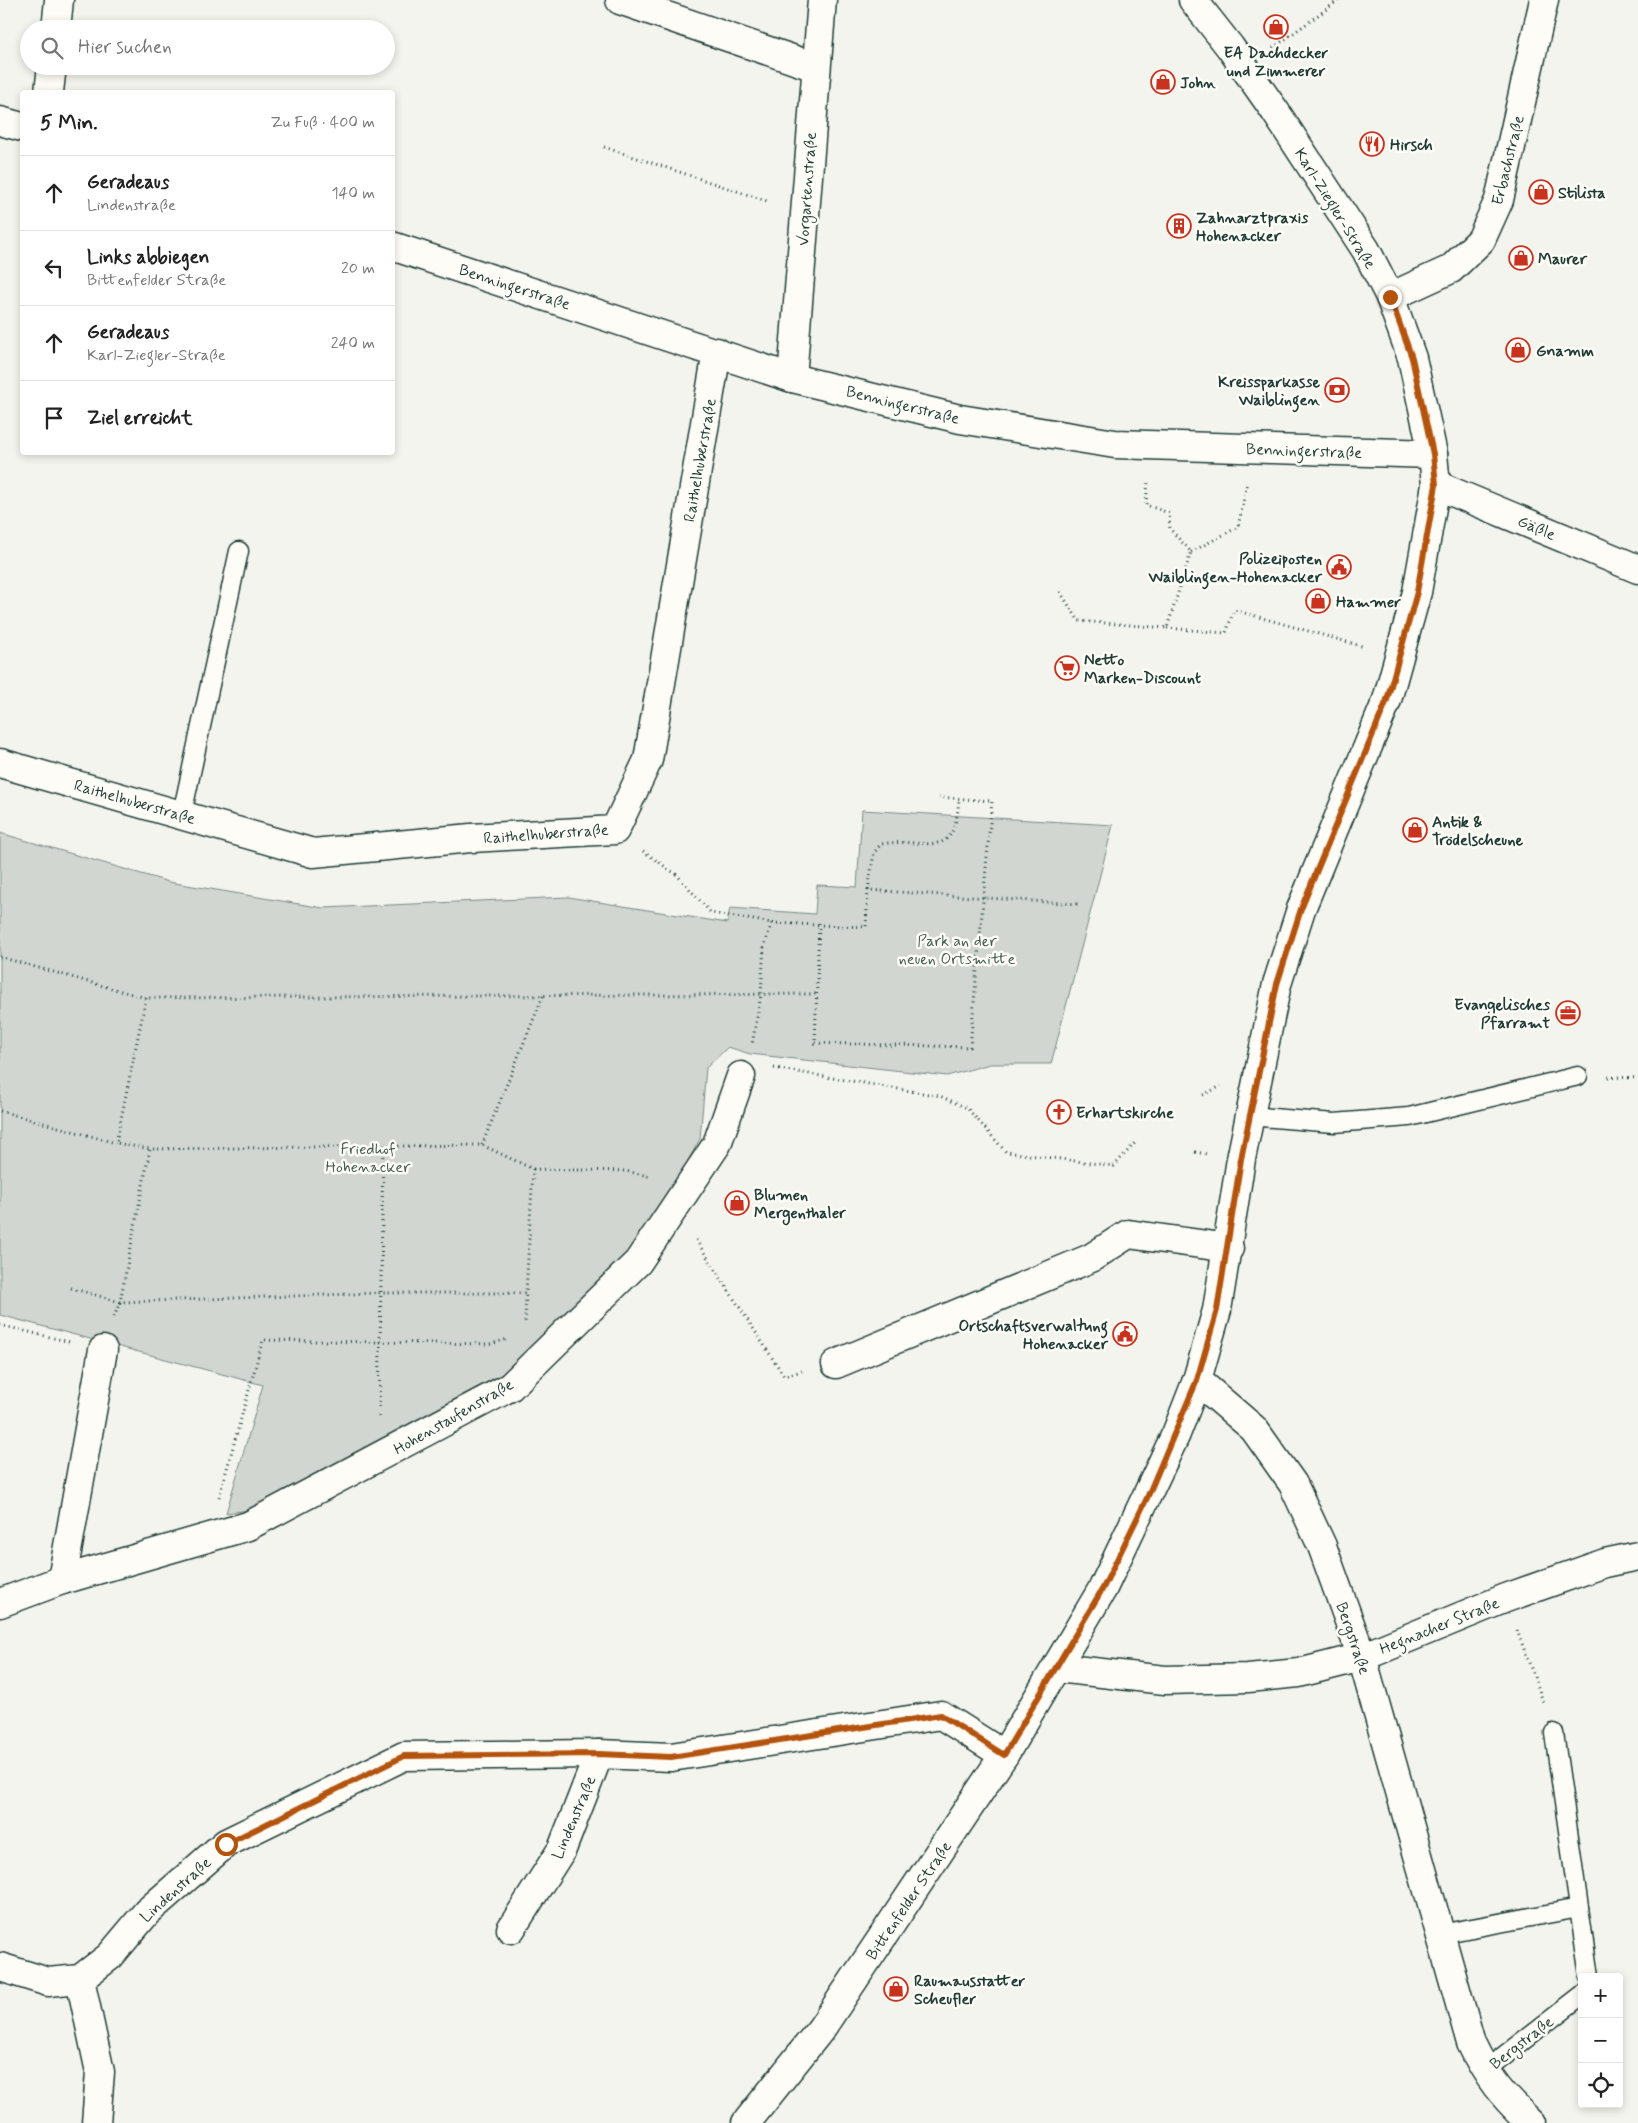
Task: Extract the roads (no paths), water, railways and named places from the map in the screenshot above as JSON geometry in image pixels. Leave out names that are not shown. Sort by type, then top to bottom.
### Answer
[{"type":"street","points":[[57,20],[59,0]]},
{"type":"street","points":[[620,0],[815,67]]},
{"type":"street","name":"Vorgartenstraße","points":[[792,378],[815,67],[822,0]]},
{"type":"street","name":"Karl-Ziegler-Straße","points":[[1057,1668],[1103,1588],[1147,1498],[1197,1380],[1217,1310],[1229,1248],[1241,1159],[1277,984],[1301,909],[1387,700],[1417,592],[1436,485],[1433,454],[1412,358],[1390,297],[1366,250],[1245,68],[1193,0]]},
{"type":"street","name":"Erbachstraße","points":[[1390,297],[1451,269],[1481,240],[1499,200],[1544,0]]},
{"type":"street","points":[[50,90],[51,75]]},
{"type":"street","points":[[0,121],[20,127]]},
{"type":"street","name":"Benningerstraße","points":[[395,247],[792,378],[960,419],[1115,444],[1433,454]]},
{"type":"street","name":"Raithelhuberstraße","points":[[0,763],[313,853],[471,838],[615,830],[648,760],[717,352]]},
{"type":"street","name":"Gäßle","points":[[1436,485],[1638,569]]},
{"type":"street","name":"Hohenstaufenstraße","points":[[0,1603],[62,1580],[248,1526],[510,1387],[638,1262],[717,1144],[744,1070]]},
{"type":"street","points":[[836,1364],[1091,1258],[1128,1234],[1229,1248]]},
{"type":"street","points":[[62,1580],[103,1350]]},
{"type":"street","name":"Bergstraße","points":[[1197,1380],[1254,1428],[1293,1484],[1322,1546],[1362,1657],[1471,2043],[1484,2071],[1499,2091],[1531,2123]]},
{"type":"street","name":"Hegnacher Straße","points":[[1057,1668],[1165,1680],[1248,1678],[1299,1673],[1362,1657],[1506,1598],[1604,1563],[1638,1556]]},
{"type":"street","name":"Bittenfelder Straße","points":[[746,2123],[821,2029],[1004,1755],[1057,1668]]},
{"type":"street","name":"Lindenstraße","points":[[80,1979],[110,1956],[147,1912],[226,1844],[404,1756],[599,1754],[671,1757],[941,1715],[1004,1755]]},
{"type":"street","name":"Lindenstraße","points":[[511,1929],[562,1849],[599,1754]]},
{"type":"street","points":[[0,1967],[48,1982],[80,1979],[100,2072],[96,2123]]},
{"type":"lane","points":[[182,814],[239,551]]},
{"type":"lane","points":[[1249,1116],[1334,1123],[1409,1117],[1578,1076]]},
{"type":"lane","points":[[1554,1733],[1588,1973]]},
{"type":"lane","points":[[1440,1934],[1579,1908]]},
{"type":"lane","name":"Bergstraße","points":[[1484,2071],[1578,1998]]},
{"type":"place","name":"EA Dachdecker und Zimmerer","points":[[1276,27]]},
{"type":"place","name":"John","points":[[1163,82]]},
{"type":"place","name":"Hirsch","points":[[1372,144]]},
{"type":"place","name":"Stilista","points":[[1541,192]]},
{"type":"place","name":"Zahnarztpraxis Hohenacker","points":[[1179,226]]},
{"type":"place","name":"Maurer","points":[[1521,258]]},
{"type":"place","name":"Gnamm","points":[[1518,350]]},
{"type":"place","name":"Kreissparkasse Waiblingen","points":[[1337,390]]},
{"type":"place","name":"Polizeiposten Waiblingen-Hohenacker","points":[[1339,567]]},
{"type":"place","name":"Hammer","points":[[1318,601]]},
{"type":"place","name":"Netto Marken-Discount","points":[[1067,668]]},
{"type":"place","name":"Antik & Trödelscheune","points":[[1415,830]]},
{"type":"place","name":"Evangelisches Pfarramt","points":[[1568,1013]]},
{"type":"place","name":"Erhartskirche","points":[[1059,1112]]},
{"type":"place","name":"Blumen Mergenthaler","points":[[737,1203]]},
{"type":"place","name":"Ortschaftsverwaltung Hohenacker","points":[[1125,1334]]},
{"type":"place","name":"Raumausstatter Scheufler","points":[[896,1989]]},
{"type":"park label","name":"Park an der neuen Ortsmitte","points":[[957,949]]},
{"type":"park label","name":"Friedhof Hohenacker","points":[[368,1157]]}]
